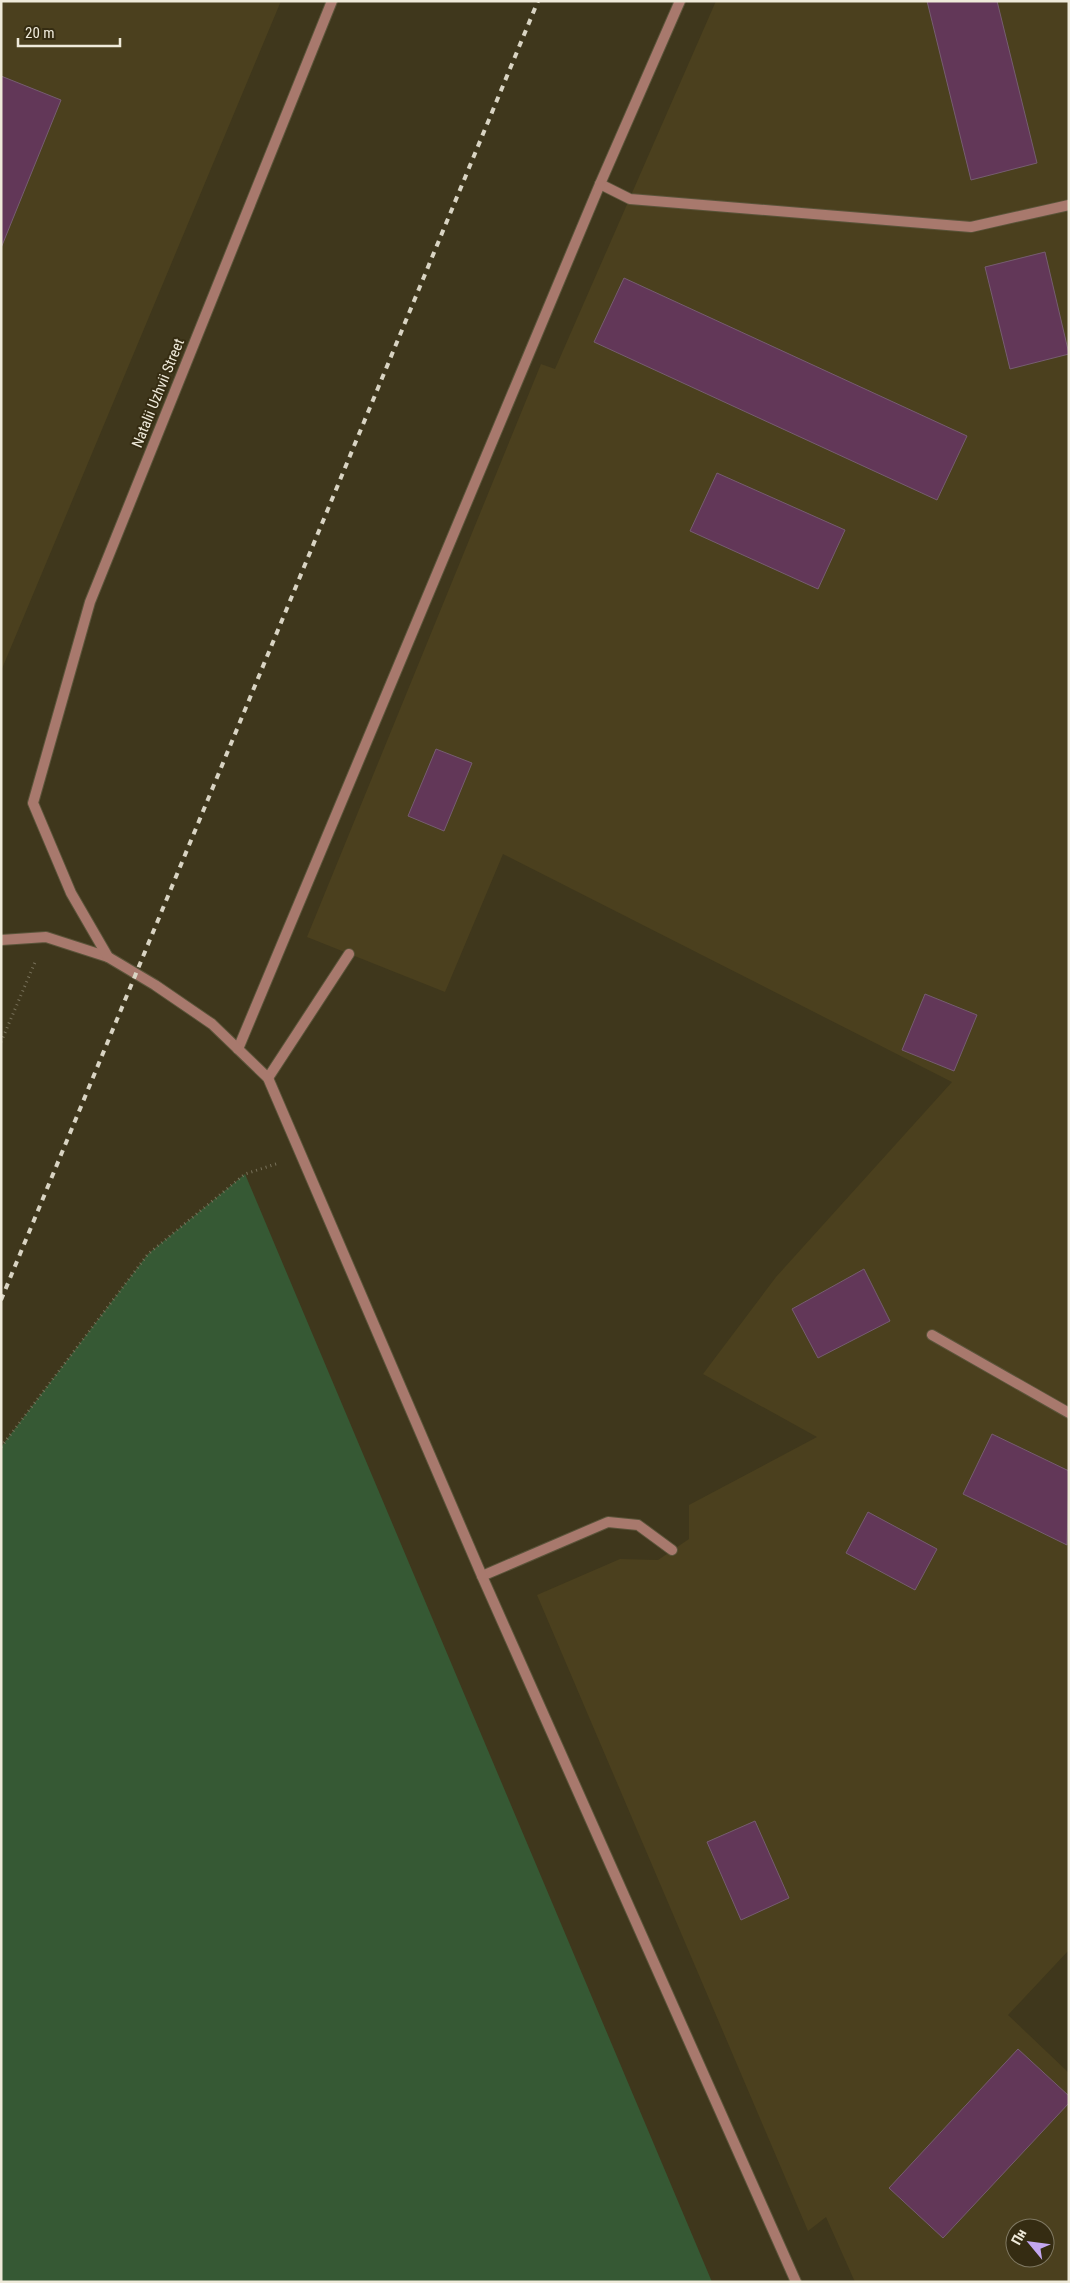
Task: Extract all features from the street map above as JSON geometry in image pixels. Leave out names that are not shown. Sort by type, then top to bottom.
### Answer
[{"type":"street","name":"Natalii Uzhvii Street","points":[[108,956],[71,893],[33,803],[90,602],[332,1]]},
{"type":"street","points":[[238,1049],[600,184],[680,1]]},
{"type":"street","points":[[600,184],[630,199],[971,228],[1069,205]]},
{"type":"street","points":[[1,940],[46,936],[108,956],[212,1024],[268,1078],[482,1576],[796,2282]]},
{"type":"street","points":[[268,1078],[349,954]]},
{"type":"street","points":[[932,1334],[1069,1413]]},
{"type":"street","points":[[482,1576],[608,1522],[638,1526],[672,1550]]},
{"type":"path","points":[[1,1042],[46,936]]},
{"type":"path","points":[[1,1447],[148,1254],[245,1174],[302,1156]]},
{"type":"shaded area","points":[[1,1],[281,1],[1,671]]},
{"type":"shaded area","points":[[716,1],[1069,1],[1069,1950],[1008,2015],[1069,2073],[1069,2282],[855,2282],[826,2217],[808,2231],[537,1595],[620,1559],[658,1560],[689,1539],[689,1505],[817,1437],[703,1374],[776,1277],[952,1082],[503,854],[445,992],[307,937],[541,364],[555,369]]},
{"type":"green space","points":[[245,1174],[712,2282],[1,2282],[1,1447],[148,1254]]},
{"type":"building","points":[[927,1],[997,1],[1037,163],[971,180]]},
{"type":"building","points":[[1,76],[61,100],[1,248]]},
{"type":"building","points":[[1045,252],[1069,354],[1010,369],[985,267]]},
{"type":"building","points":[[624,278],[967,436],[937,500],[594,342]]},
{"type":"building","points":[[717,473],[845,530],[818,589],[690,531]]},
{"type":"building","points":[[436,749],[472,763],[444,831],[408,816]]},
{"type":"building","points":[[925,994],[977,1015],[954,1071],[902,1050]]},
{"type":"building","points":[[864,1269],[890,1321],[818,1358],[792,1309]]},
{"type":"building","points":[[992,1434],[1069,1471],[1067,1545],[963,1494]]},
{"type":"building","points":[[868,1512],[937,1549],[915,1590],[846,1553]]},
{"type":"building","points":[[755,1821],[789,1898],[741,1920],[707,1842]]},
{"type":"building","points":[[1018,2049],[1069,2096],[1069,2103],[943,2238],[889,2188]]},
{"type":"railway","points":[[1,1300],[538,1]]}]
